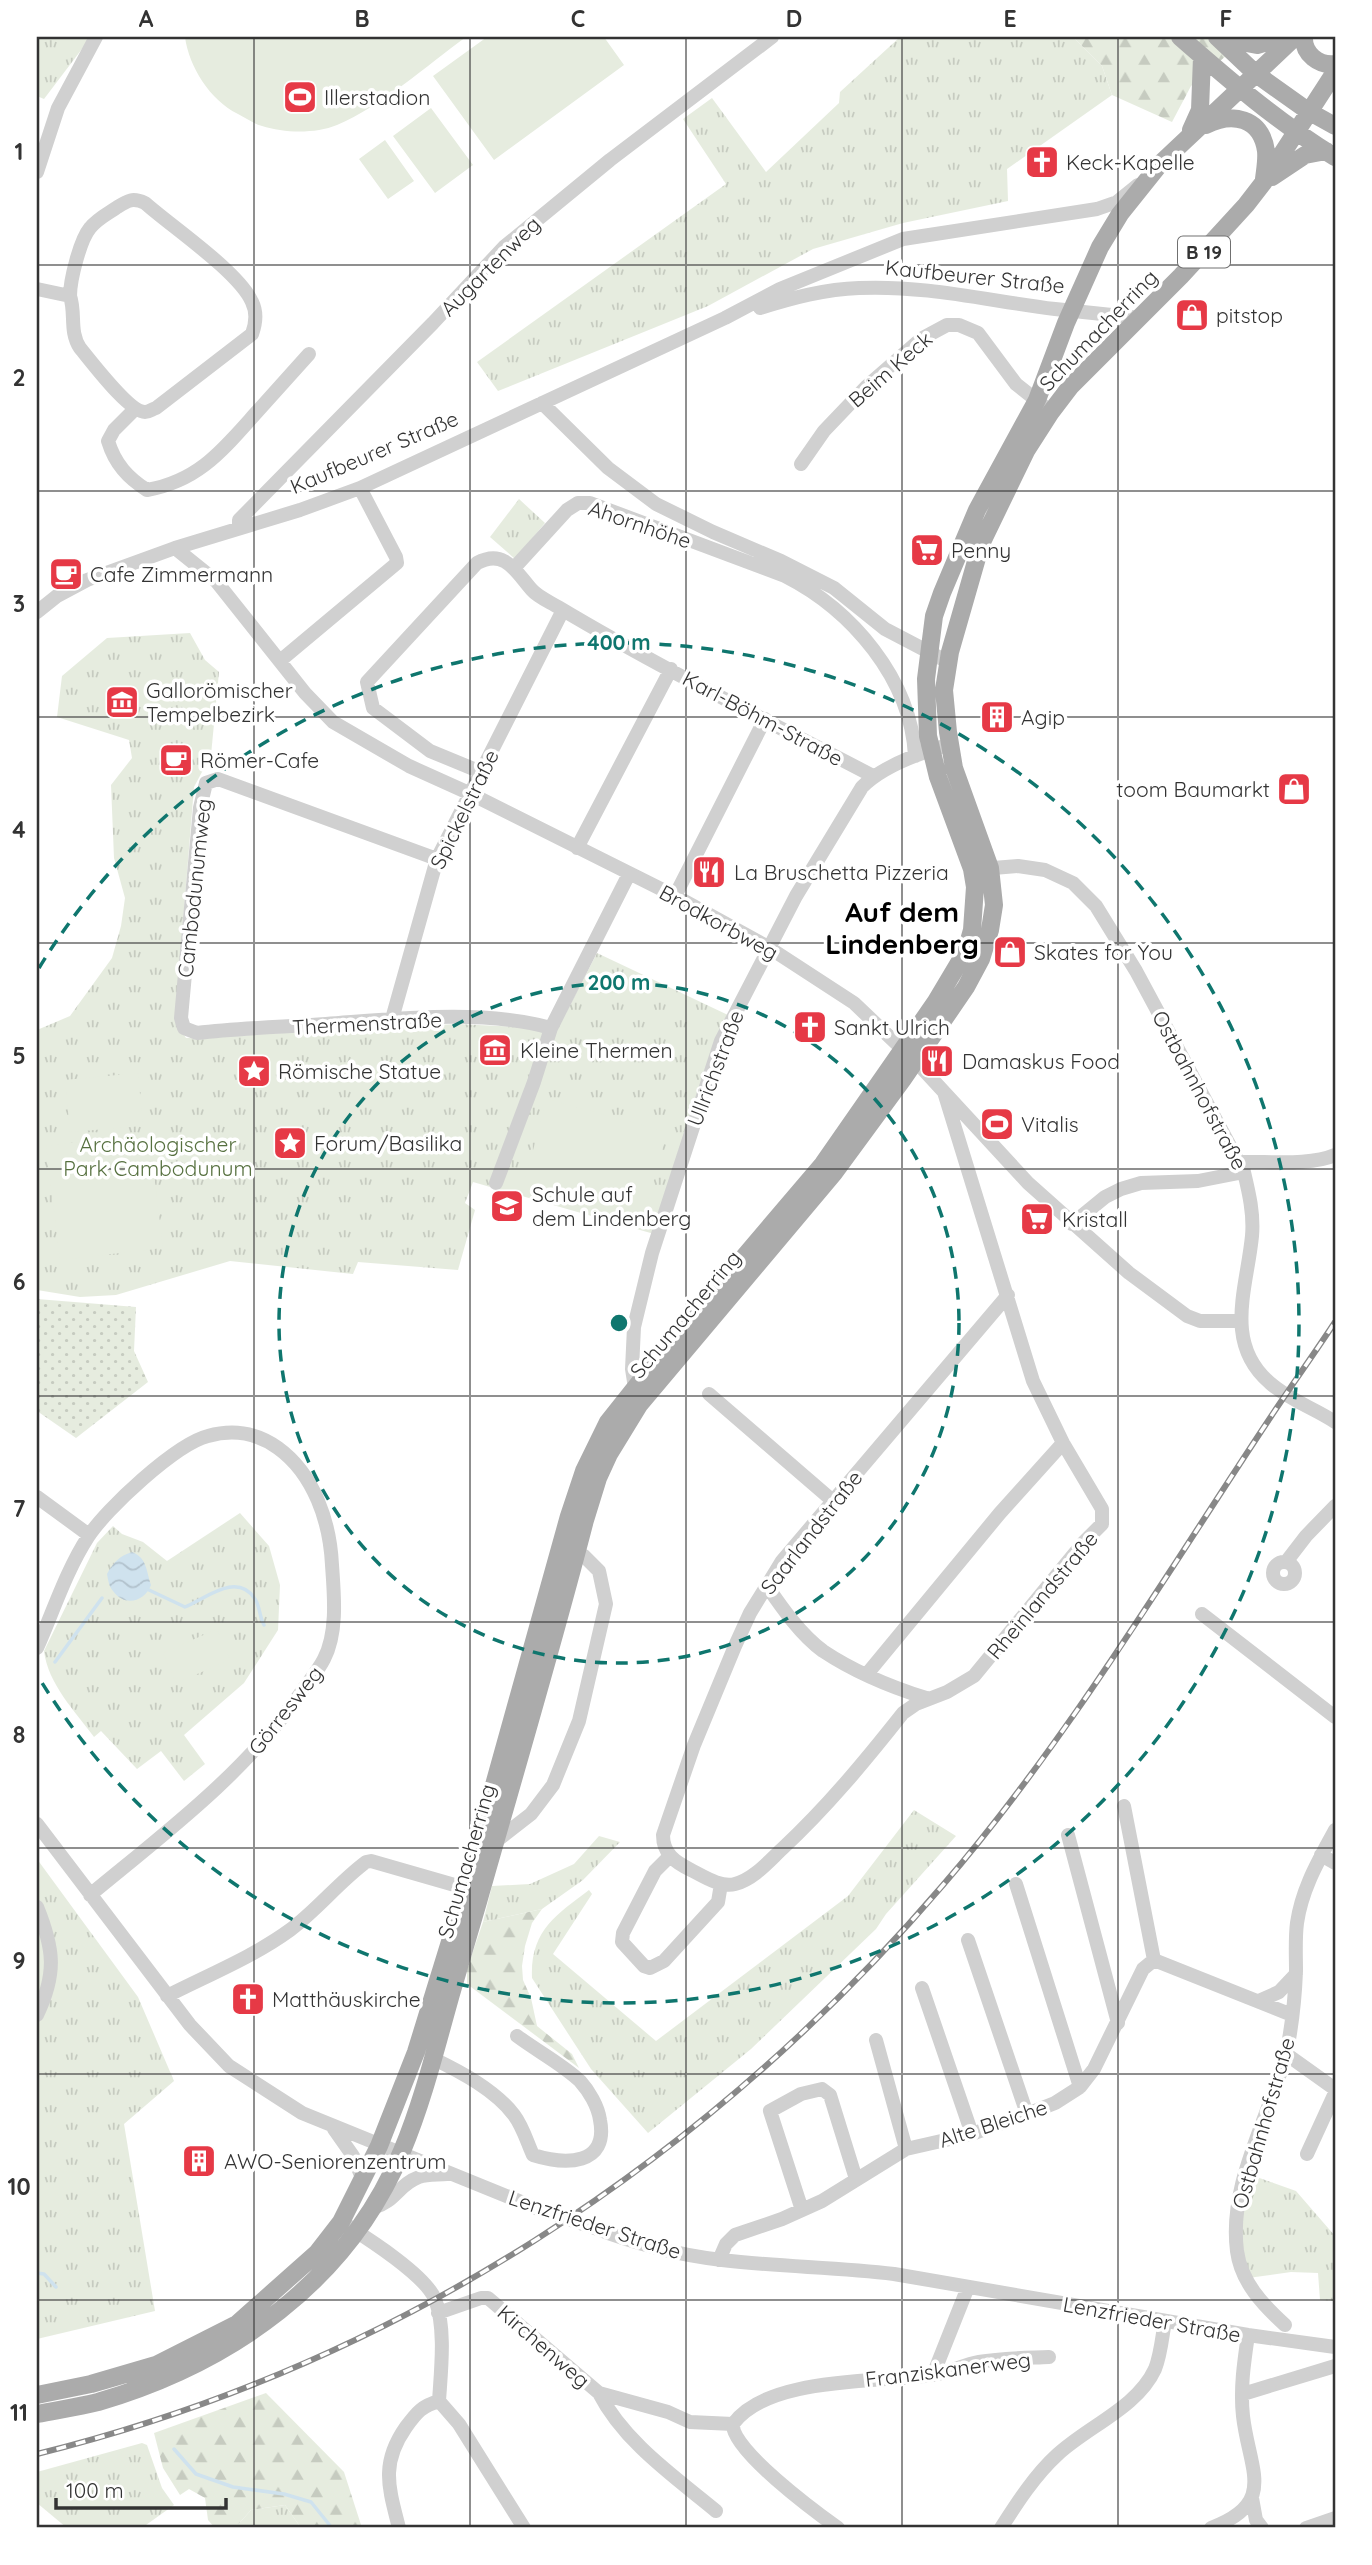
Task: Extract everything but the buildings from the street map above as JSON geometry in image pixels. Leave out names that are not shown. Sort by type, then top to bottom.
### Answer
[{"type":"main road","points":[[1180,37],[1240,89],[1330,154]]},
{"type":"main road","points":[[1218,37],[1257,45],[1284,37]]},
{"type":"main road","points":[[1218,37],[1256,74],[1308,111],[1335,125]]},
{"type":"main road","points":[[1190,134],[1295,37]]},
{"type":"main road","points":[[1304,37],[1304,44],[1310,55],[1334,71],[1335,99]]},
{"type":"main road","points":[[1190,134],[1200,110],[1202,57]]},
{"type":"main road","name":"B 19","points":[[1263,183],[1334,71]]},
{"type":"main road","points":[[1190,134],[1217,119],[1242,119],[1259,132],[1264,144],[1266,154],[1263,183]]},
{"type":"main road","name":"Schumacherring","points":[[981,869],[938,777],[923,753],[926,679],[934,616],[967,533],[1037,400],[1100,247],[1145,181],[1190,134]]},
{"type":"main road","points":[[1263,183],[1305,155],[1330,154]]},
{"type":"main road","name":"Schumacherring","points":[[37,2395],[90,2385],[156,2365],[237,2324],[317,2253],[373,2208],[401,2155],[433,2059],[576,1552],[595,1488],[609,1454],[661,1367],[909,1055],[966,951],[981,869],[954,768],[944,690],[948,662],[981,544],[1027,451],[1070,387],[1220,235],[1263,183]]},
{"type":"main road","name":"Schumacherring","points":[[37,2414],[96,2402],[164,2379],[202,2362],[247,2336],[282,2309],[333,2262],[349,2227],[363,2180],[416,2052],[584,1471],[608,1422],[635,1388],[661,1367]]},
{"type":"street","points":[[37,172],[58,108],[96,37]]},
{"type":"street","name":"Augartenweg","points":[[239,528],[239,520],[504,247],[610,160],[772,37]]},
{"type":"street","name":"Kaufbeurer Straße","points":[[37,612],[57,596],[87,580],[360,488],[725,318],[780,289],[903,239],[1097,209],[1117,202],[1145,181]]},
{"type":"street","points":[[136,199],[145,203],[239,282],[256,313],[252,334],[156,408],[145,412],[135,409],[74,339],[74,309],[70,296],[72,279],[89,228],[129,200],[136,199]]},
{"type":"street","name":"Kaufbeurer Straße","points":[[725,318],[820,292],[857,288],[939,290],[1140,318]]},
{"type":"street","points":[[37,289],[70,296]]},
{"type":"street","name":"Beim Keck","points":[[802,464],[824,431],[866,387],[921,339],[947,324],[959,325],[978,333],[1016,384],[1051,412]]},
{"type":"street","points":[[135,409],[114,430],[108,441],[112,453],[129,478],[148,490],[167,486],[195,473],[216,458],[309,354]]},
{"type":"street","points":[[542,403],[608,468],[656,504],[834,588],[886,629],[948,662]]},
{"type":"street","points":[[281,660],[397,563],[360,488]]},
{"type":"street","name":"Ahornhöhe","points":[[515,567],[568,510],[578,503],[590,503],[785,576],[840,612],[872,648],[908,712],[923,753]]},
{"type":"street","name":"Brodkorbweg","points":[[176,548],[216,581],[305,693],[333,722],[409,766],[675,896],[768,947],[854,1003],[909,1055],[1028,1183],[1129,1273],[1187,1316],[1200,1321],[1240,1321]]},
{"type":"street","points":[[481,772],[429,751],[373,708],[367,682],[477,563],[489,557],[515,567]]},
{"type":"street","name":"Karl-Böhm-Straße","points":[[515,567],[533,592],[563,610],[873,776]]},
{"type":"street","name":"Spickelstraße","points":[[392,1019],[437,859],[563,610]]},
{"type":"street","points":[[578,848],[671,669]]},
{"type":"street","points":[[675,896],[765,719]]},
{"type":"street","name":"Ullrichstraße","points":[[635,1388],[632,1369],[634,1327],[652,1253],[721,1041],[796,895],[856,797],[873,776],[923,753],[950,745]]},
{"type":"street","name":"Cambodunumweg","points":[[184,1028],[181,1018],[190,909],[202,790],[206,783],[218,779],[437,859]]},
{"type":"street","name":"Ostbahnhofstraße","points":[[981,869],[1018,866],[1057,874],[1073,883],[1096,906],[1136,971],[1242,1167],[1251,1201],[1252,1233],[1240,1321],[1248,1355],[1270,1383],[1301,1404],[1333,1415]]},
{"type":"street","points":[[496,1183],[551,1028],[629,874]]},
{"type":"street","name":"Thermenstraße","points":[[184,1028],[197,1033],[392,1019],[513,1020],[551,1028]]},
{"type":"street","name":"Rheinlandstraße","points":[[727,1884],[760,1869],[791,1840],[840,1791],[904,1713],[926,1698],[947,1692],[974,1676],[1084,1542],[1102,1524],[1104,1516],[1098,1500],[1063,1443],[1033,1381],[944,1092]]},
{"type":"street","points":[[1072,1224],[1105,1197],[1141,1183],[1198,1181],[1242,1167],[1326,1159],[1335,1155]]},
{"type":"street","name":"Saarlandstraße","points":[[670,1856],[663,1846],[663,1835],[694,1745],[750,1613],[782,1562],[1008,1295]]},
{"type":"street","points":[[709,1394],[833,1500]]},
{"type":"street","name":"Görresweg","points":[[37,1648],[89,1535],[128,1492],[174,1454],[205,1436],[232,1432],[252,1434],[268,1441],[283,1451],[296,1465],[312,1489],[326,1521],[332,1554],[334,1598],[330,1639],[325,1657],[274,1727],[240,1767],[90,1895]]},
{"type":"street","points":[[867,1674],[1000,1513],[1063,1443]]},
{"type":"street","points":[[37,1497],[89,1535]]},
{"type":"street","points":[[1286,1562],[1335,1506]]},
{"type":"street","points":[[495,1842],[531,1814],[553,1785],[579,1721],[606,1604],[599,1572],[584,1556],[576,1552]]},
{"type":"street","points":[[767,1586],[801,1630],[823,1650],[867,1674],[926,1698]]},
{"type":"street","points":[[1202,1614],[1335,1717]]},
{"type":"street","points":[[1124,1807],[1154,1960],[1292,2015]]},
{"type":"street","name":"Lenzfrieder Straße","points":[[37,1824],[190,2025],[229,2066],[302,2113],[448,2174],[592,2227],[659,2248],[719,2260],[839,2267],[1335,2347]]},
{"type":"street","name":"Ostbahnhofstraße","points":[[1285,2325],[1262,2304],[1246,2279],[1237,2253],[1236,2222],[1251,2157],[1286,2054],[1296,1974],[1297,1923],[1307,1882],[1335,1830]]},
{"type":"street","points":[[1068,1835],[1118,2023]]},
{"type":"street","points":[[1321,1855],[1335,1863]]},
{"type":"street","points":[[670,1856],[687,1868],[727,1884],[718,1902],[664,1961],[650,1968],[644,1966],[622,1942],[623,1933],[655,1871],[670,1856]]},
{"type":"street","points":[[167,1996],[258,1950],[289,1930],[366,1862],[371,1861],[465,1888]]},
{"type":"street","points":[[1016,1884],[1080,2087]]},
{"type":"street","points":[[37,1907],[52,1954],[51,1981],[37,2015]]},
{"type":"street","points":[[968,1940],[1027,2114]]},
{"type":"street","name":"Alte Bleiche","points":[[719,2260],[726,2244],[735,2235],[822,2200],[906,2149],[972,2134],[1055,2103],[1080,2087],[1094,2069],[1143,1969],[1154,1960]]},
{"type":"street","points":[[1259,2001],[1275,1995],[1296,1974]]},
{"type":"street","points":[[922,1987],[972,2134]]},
{"type":"street","points":[[433,2059],[477,2083],[500,2101],[514,2115],[533,2155],[545,2159],[577,2161],[587,2157],[598,2147],[602,2137],[598,2111],[591,2097],[580,2081],[517,2036]]},
{"type":"street","points":[[876,2040],[906,2149]]},
{"type":"street","points":[[1286,2054],[1335,2091],[1307,2154]]},
{"type":"street","points":[[802,2210],[770,2111],[801,2094],[822,2089],[830,2095],[856,2179]]},
{"type":"street","points":[[331,2125],[353,2156],[363,2180]]},
{"type":"street","points":[[373,2208],[387,2204],[404,2186],[419,2177],[448,2174]]},
{"type":"street","points":[[349,2227],[420,2279],[435,2298],[443,2360],[439,2401],[459,2424],[524,2528]]},
{"type":"street","points":[[933,2375],[968,2287]]},
{"type":"street","name":"Kirchenweg","points":[[438,2313],[488,2298],[599,2393],[668,2412],[690,2422],[733,2424]]},
{"type":"street","points":[[1001,2528],[1033,2481],[1058,2454],[1136,2394],[1148,2380],[1160,2353],[1165,2321]]},
{"type":"street","points":[[1211,2528],[1231,2521],[1247,2509],[1252,2498],[1255,2481],[1243,2416],[1243,2369],[1248,2335]]},
{"type":"street","name":"Franziskanerweg","points":[[733,2424],[741,2412],[753,2405],[816,2386],[933,2375],[978,2363],[1049,2357]]},
{"type":"street","points":[[1243,2394],[1335,2366]]},
{"type":"street","points":[[599,2393],[610,2414],[662,2467],[716,2511]]},
{"type":"street","points":[[399,2528],[390,2491],[390,2457],[398,2438],[424,2405],[439,2401]]},
{"type":"street","points":[[733,2424],[732,2430],[736,2438],[779,2481],[838,2528]]},
{"type":"street","points":[[1252,2498],[1258,2526]]},
{"type":"street","points":[[1306,2528],[1335,2518]]},
{"type":"green space","points":[[37,37],[91,37],[44,99],[37,96]]},
{"type":"green space","name":"Illerstadion","points":[[185,37],[466,37],[354,117],[328,128],[300,132],[259,125],[218,100],[196,71]]},
{"type":"green space","points":[[487,37],[604,37],[624,65],[494,160],[433,76]]},
{"type":"green space","points":[[900,37],[1073,37],[1102,66],[1112,95],[1007,169],[1008,201],[903,223],[813,249],[708,306],[498,391],[477,362],[726,184],[683,119],[712,98],[766,172],[839,103],[840,92]]},
{"type":"green space","points":[[1073,37],[1253,37],[1234,49],[1191,86],[1172,122],[1112,95],[1102,66]]},
{"type":"green space","points":[[431,108],[473,165],[435,193],[393,136]]},
{"type":"green space","points":[[385,140],[414,181],[388,199],[359,159]]},
{"type":"green space","points":[[519,499],[545,523],[515,559],[490,537]]},
{"type":"green space","name":"Archäologischer Park Cambodunum","points":[[190,633],[205,660],[219,672],[211,755],[194,787],[175,1020],[186,1038],[457,1024],[521,1027],[555,1034],[597,953],[728,1015],[654,1234],[473,1182],[465,1203],[475,1210],[458,1270],[358,1262],[353,1274],[230,1261],[116,1295],[80,1297],[37,1290],[37,1030],[70,1016],[112,958],[125,898],[114,858],[111,785],[132,758],[129,740],[57,717],[62,676],[107,638]]},
{"type":"green space","points":[[138,1073],[143,1126],[70,1132],[65,1080]]},
{"type":"green space","points":[[547,1099],[667,1132],[643,1220],[523,1187]]},
{"type":"green space","points":[[149,1133],[163,1248],[60,1260],[46,1146]]},
{"type":"green space","points":[[37,1299],[136,1307],[134,1351],[148,1382],[76,1438],[37,1411]]},
{"type":"green space","points":[[240,1513],[269,1546],[280,1585],[278,1630],[244,1683],[184,1735],[205,1764],[184,1781],[161,1751],[137,1769],[101,1731],[94,1737],[57,1686],[44,1651],[97,1543],[113,1526],[122,1534],[143,1542],[167,1561]]},
{"type":"green space","points":[[217,1629],[230,1660],[176,1683],[163,1653]]},
{"type":"green space","points":[[914,1810],[956,1836],[886,1914],[876,1929],[751,2049],[648,2133],[591,2069],[532,1978],[535,1948],[547,1926],[589,1890],[592,1894],[553,1954],[656,2041],[848,1896]]},
{"type":"green space","points":[[599,1836],[620,1842],[583,1880],[542,1909],[483,1922],[492,1886],[530,1884],[574,1864]]},
{"type":"green space","points":[[37,1859],[138,1997],[174,2081],[124,2124],[155,2311],[37,2339]]},
{"type":"green space","points":[[542,1909],[532,1923],[525,1946],[523,1980],[531,1998],[537,2026],[572,2054],[579,2068],[467,1984],[467,1969],[483,1922]]},
{"type":"green space","points":[[1254,2176],[1296,2191],[1335,2236],[1335,2301],[1320,2300],[1318,2273],[1291,2272],[1248,2278],[1239,2223]]},
{"type":"green space","points":[[266,2393],[344,2472],[362,2528],[301,2528],[285,2505],[251,2510],[235,2528],[215,2528],[208,2520],[205,2498],[189,2489],[180,2495],[163,2468],[154,2433]]},
{"type":"green space","points":[[142,2443],[147,2445],[162,2488],[174,2505],[146,2525],[148,2528],[67,2528],[37,2503],[37,2472]]},
{"type":"green space","points":[[285,2505],[301,2528],[235,2528],[251,2510]]},
{"type":"water","points":[[132,1552],[143,1561],[151,1585],[139,1599],[128,1601],[112,1589],[107,1574],[117,1560]]},
{"type":"waterway","points":[[149,1590],[185,1607],[221,1589],[239,1587],[248,1591],[255,1599],[264,1625]]},
{"type":"waterway","points":[[55,1662],[102,1598]]},
{"type":"waterway","points":[[37,2273],[44,2274],[56,2287]]},
{"type":"waterway","points":[[174,2449],[196,2474],[233,2487],[284,2494],[311,2502],[332,2528]]},
{"type":"railway","points":[[37,2454],[168,2416],[295,2367],[417,2309],[534,2241],[646,2164],[751,2079],[850,1986],[943,1885],[1032,1774],[1114,1657],[1335,1322]]},
{"type":"place","name":"Illerstadion","points":[[300,97]]},
{"type":"place","name":"Keck-Kapelle","points":[[1042,162]]},
{"type":"place","name":"pitstop","points":[[1192,315]]},
{"type":"place","name":"Penny","points":[[927,550]]},
{"type":"place","name":"Cafe Zimmermann","points":[[66,574]]},
{"type":"place","name":"Gallorömischer Tempelbezirk","points":[[122,702]]},
{"type":"place","name":"Agip","points":[[997,717]]},
{"type":"place","name":"Römer-Cafe","points":[[176,760]]},
{"type":"place","name":"toom Baumarkt","points":[[1294,789]]},
{"type":"place","name":"La Bruschetta Pizzeria","points":[[709,872]]},
{"type":"place","name":"Skates for You","points":[[1010,952]]},
{"type":"place","name":"Sankt Ulrich","points":[[810,1027]]},
{"type":"place","name":"Kleine Thermen","points":[[495,1050]]},
{"type":"place","name":"Damaskus Food","points":[[937,1061]]},
{"type":"place","name":"Römische Statue","points":[[254,1071]]},
{"type":"place","name":"Vitalis","points":[[997,1124]]},
{"type":"place","name":"Forum/Basilika","points":[[290,1143]]},
{"type":"place","name":"Schule auf dem Lindenberg","points":[[507,1206]]},
{"type":"place","name":"Kristall","points":[[1037,1219]]},
{"type":"place","name":"Matthäuskirche","points":[[248,1999]]},
{"type":"place","name":"AWO-Seniorenzentrum","points":[[199,2161]]},
{"type":"district","name":"Auf dem Lindenberg","points":[[902,927]]}]
